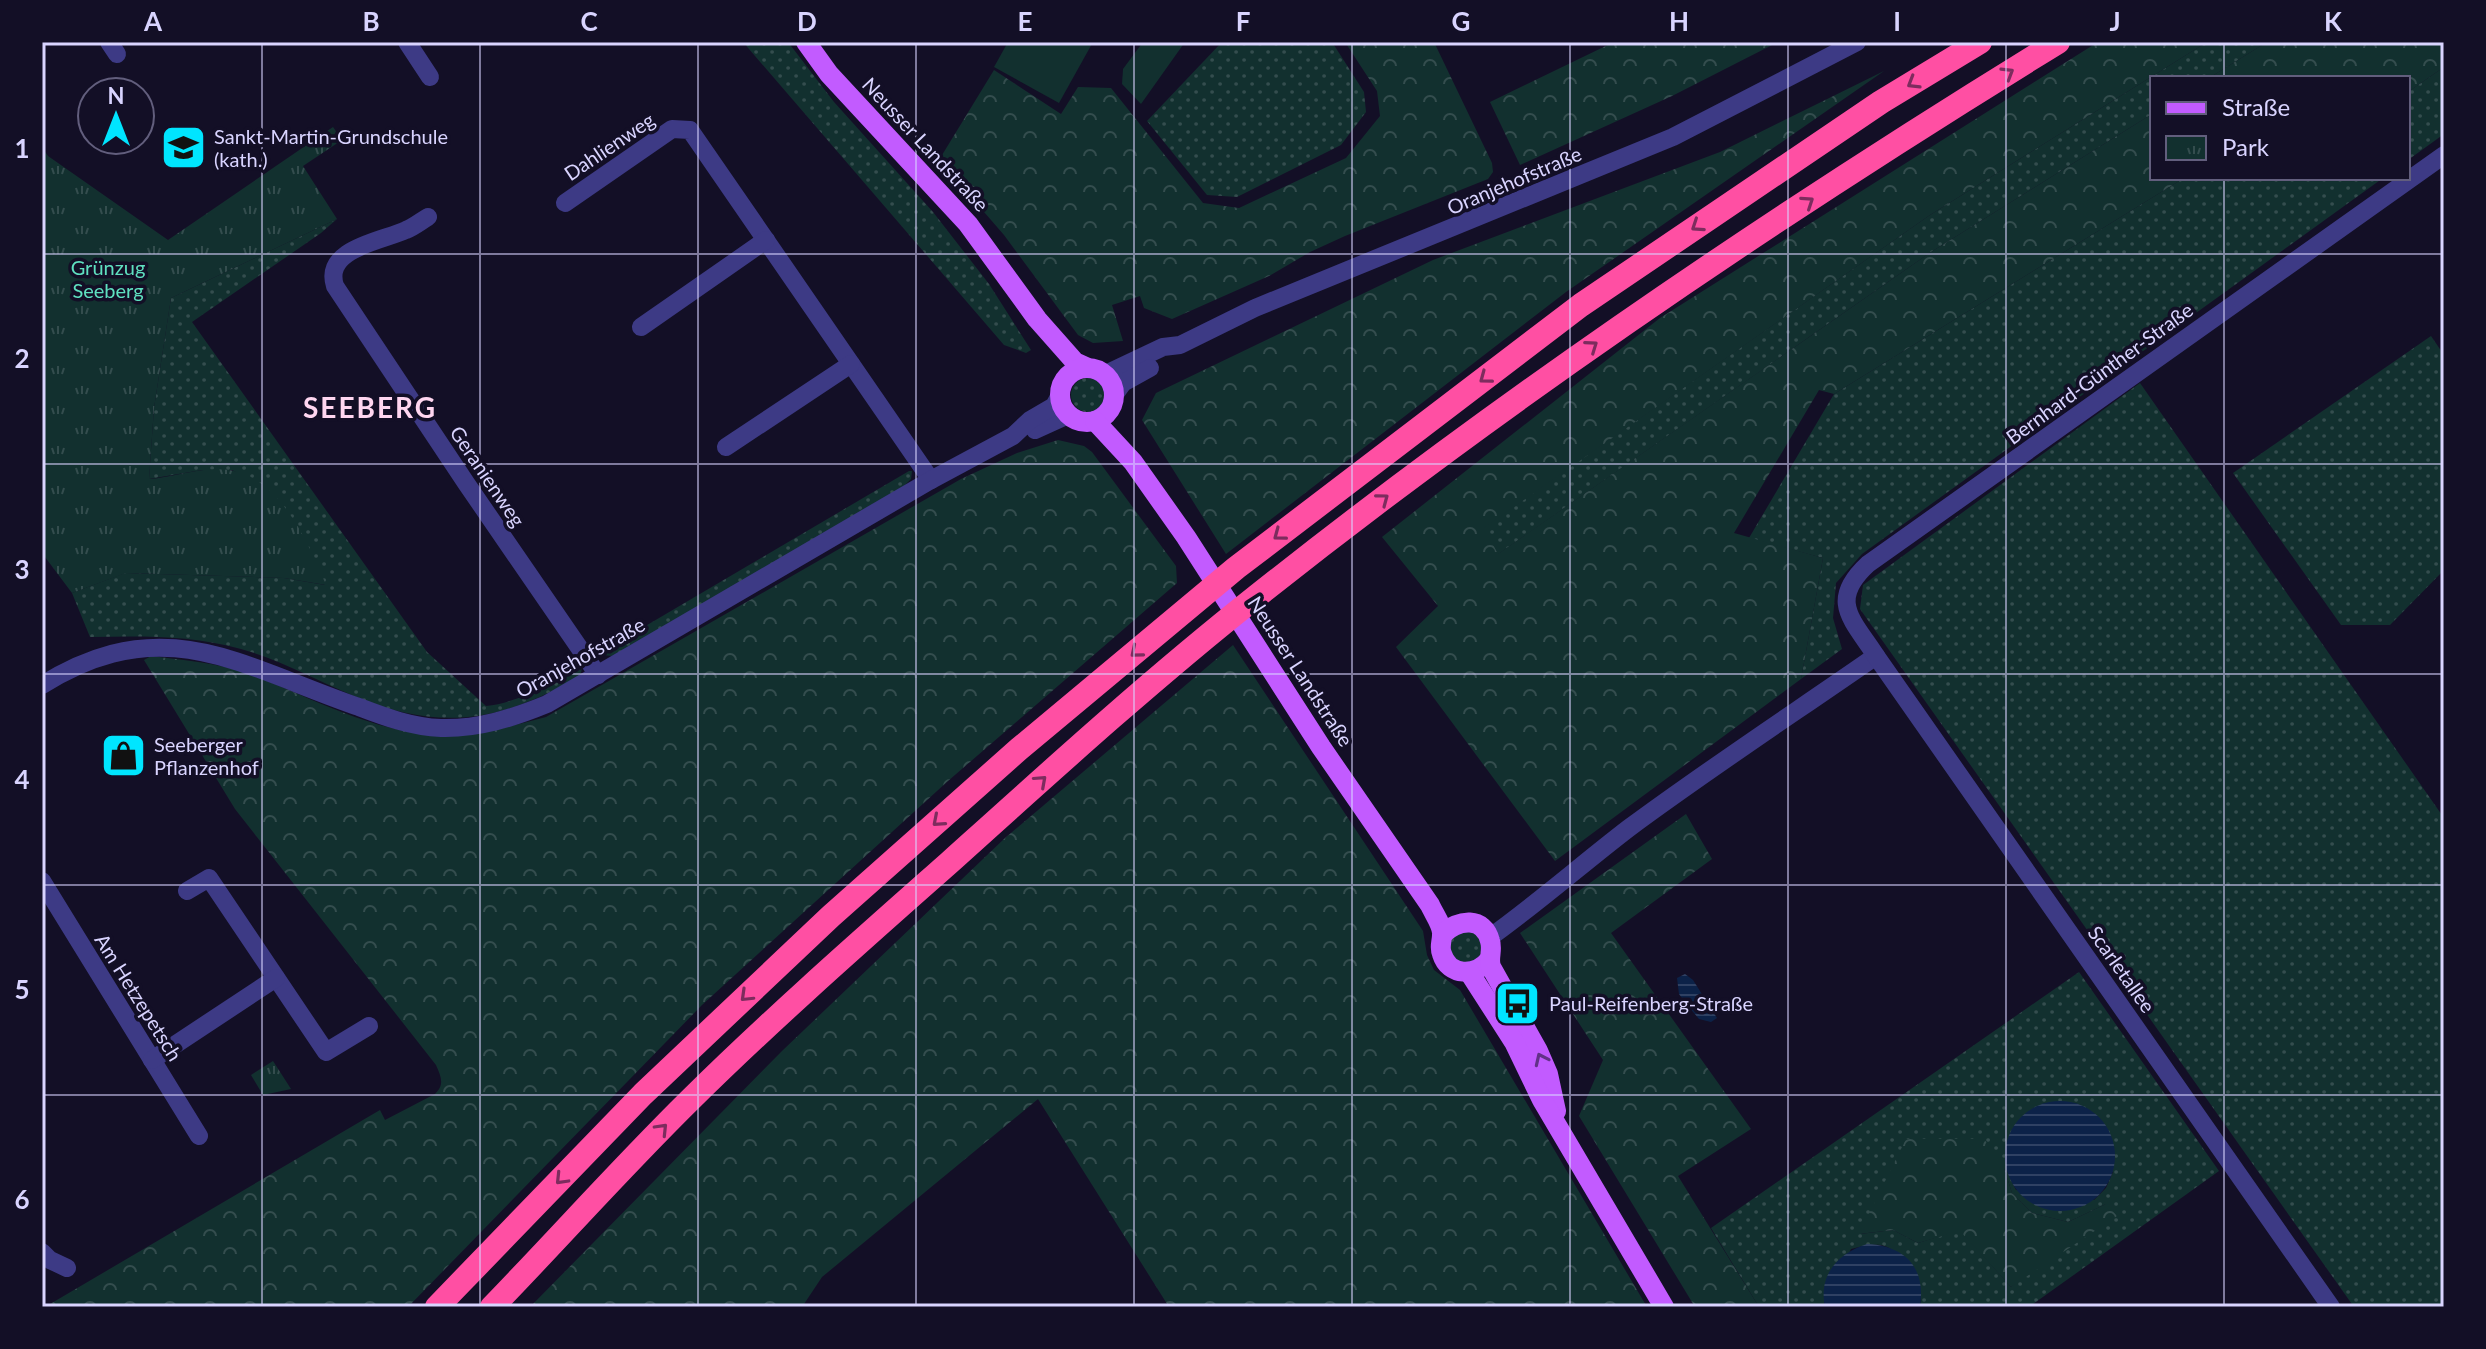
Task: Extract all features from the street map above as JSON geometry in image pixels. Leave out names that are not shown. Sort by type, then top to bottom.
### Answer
[{"type":"highway","points":[[437,1307],[643,1094],[831,916],[1019,749],[1236,568],[1581,305],[1881,102],[1980,42]]},
{"type":"highway","points":[[492,1307],[700,1091],[961,852],[1215,630],[1505,407],[1603,338],[1913,132],[2058,42]]},
{"type":"main road","name":"Neusser Landstraße","points":[[806,42],[829,74],[968,224],[1037,319],[1075,362],[1086,367]]},
{"type":"main road","name":"Neusser Landstraße","points":[[1037,319],[1063,370],[1061,388]]},
{"type":"main road","points":[[1086,367],[1106,374],[1114,387],[1113,401],[1095,421],[1081,421],[1068,415],[1061,388],[1073,371],[1086,367]]},
{"type":"main road","name":"Neusser Landstraße","points":[[1113,401],[1133,462]]},
{"type":"main road","name":"Neusser Landstraße","points":[[1095,421],[1133,462],[1186,537],[1321,747],[1430,905],[1450,928],[1440,948],[1446,963],[1469,972],[1482,989],[1514,1042],[1542,1100],[1664,1307]]},
{"type":"main road","points":[[1450,928],[1474,923],[1486,932]]},
{"type":"main road","name":"Neusser Landstraße","points":[[1486,932],[1491,947],[1489,960],[1548,1074],[1563,1134]]},
{"type":"main road","points":[[1469,972],[1489,960]]},
{"type":"street","points":[[407,42],[430,77]]},
{"type":"street","name":"Oranjehofstraße","points":[[1106,374],[1163,347],[1180,345],[1255,308],[1673,137],[1857,42]]},
{"type":"street","name":"Dahlienweg","points":[[565,203],[672,129],[690,130],[931,480]]},
{"type":"street","name":"Bernhard-Günther-Straße","points":[[2410,179],[2444,155]]},
{"type":"street","name":"Bernhard-Günther-Straße","points":[[1876,656],[1850,616],[1846,604],[1848,588],[1868,564],[2409,180]]},
{"type":"street","name":"Geranienweg","points":[[428,217],[343,257],[333,272],[335,286],[461,477],[598,675]]},
{"type":"street","points":[[641,327],[766,240]]},
{"type":"street","name":"Oranjehofstraße","points":[[1113,401],[1123,383],[1169,358],[1180,345]]},
{"type":"street","points":[[726,447],[851,364]]},
{"type":"street","name":"Oranjehofstraße","points":[[1013,436],[1030,420],[1054,406],[1061,388]]},
{"type":"street","name":"Oranjehofstraße","points":[[42,685],[68,669],[109,653],[141,647],[182,648],[242,662],[398,721],[439,728],[489,723],[523,714],[598,675],[931,480],[1013,436],[1068,415]]},
{"type":"street","points":[[1486,932],[1532,907],[1631,827],[1876,656]]},
{"type":"street","name":"Scarletallee","points":[[1876,656],[2331,1307]]},
{"type":"street","points":[[187,891],[209,878],[326,1052],[369,1026]]},
{"type":"street","name":"Am Hetzepetsch","points":[[42,881],[199,1136]]},
{"type":"street","points":[[152,1060],[276,978]]},
{"type":"street","points":[[42,1252],[50,1260],[67,1268]]},
{"type":"green space","points":[[743,42],[788,42],[834,102],[933,212],[989,284],[1031,350],[1026,353],[1004,345]]},
{"type":"green space","points":[[1008,42],[1093,42],[1059,103],[994,67]]},
{"type":"green space","points":[[1143,42],[1185,42],[1141,104],[1122,84],[1123,69]]},
{"type":"green space","points":[[1222,42],[1332,42],[1364,92],[1366,112],[1341,145],[1237,197],[1207,195],[1147,121]]},
{"type":"green space","points":[[1345,42],[1434,42],[1492,163],[1493,172],[1488,179],[1345,236],[1269,276],[1172,319],[1144,308],[1140,296],[1112,305],[1123,341],[1093,343],[1078,335],[1004,235],[939,160],[994,70],[1061,114],[1078,87],[1111,88],[1203,203],[1239,208],[1346,158],[1380,116],[1377,91]]},
{"type":"green space","points":[[1614,42],[1778,42],[1672,96],[1520,165],[1490,102]]},
{"type":"green space","points":[[2098,42],[2207,42],[1930,215],[1484,528],[1498,554],[1931,252],[2150,115],[2150,180],[2181,180],[1834,394],[1819,390],[1734,533],[1823,558],[1801,679],[1555,861],[1396,647],[1438,606],[1382,537],[1660,318]]},
{"type":"green space","points":[[2207,42],[2267,42],[2212,76],[2153,76]]},
{"type":"green space","points":[[2267,42],[2444,42],[2444,67],[2410,91],[2410,76],[2212,76]]},
{"type":"green space","points":[[2444,67],[2444,134],[2410,159],[2410,91]]},
{"type":"green space","points":[[1884,71],[1566,292],[1226,554],[1142,420],[1156,393],[1433,260],[1720,152]]},
{"type":"green space","points":[[2150,78],[2150,115],[1931,252],[1497,555],[1483,528],[1930,215]]},
{"type":"green space","name":"Grünzug Seeberg","points":[[333,127],[342,140],[303,166],[337,219],[171,298],[154,408],[149,479],[209,469],[247,475],[263,485],[290,515],[326,585],[284,578],[126,573],[72,593],[42,553],[42,147],[48,156],[168,240]]},
{"type":"green space","points":[[2181,180],[2380,180],[1862,554],[1836,583],[1833,618],[1842,649],[1801,679],[1823,558],[1749,538],[1834,394]]},
{"type":"green space","points":[[337,219],[192,322],[427,652],[486,706],[524,696],[583,663],[581,673],[575,679],[547,694],[493,713],[440,718],[384,707],[270,659],[222,644],[166,637],[90,637],[72,593],[125,573],[284,578],[325,585],[262,485],[232,470],[202,470],[149,479],[154,408],[171,298]]},
{"type":"green space","points":[[2431,336],[2444,355],[2444,570],[2390,625],[2341,625],[2233,473]]},
{"type":"green space","points":[[1088,378],[1100,383],[1105,395],[1100,407],[1088,412],[1076,407],[1071,395],[1076,383]]},
{"type":"green space","points":[[2140,383],[2444,818],[2444,1307],[2354,1307],[1860,609],[1863,585]]},
{"type":"green space","points":[[1058,440],[1084,446],[1092,452],[1176,566],[1177,583],[948,781],[702,1005],[408,1307],[45,1307],[380,1110],[385,1120],[435,1094],[441,1084],[436,1065],[235,809],[144,660],[151,656],[236,670],[341,712],[413,732],[452,735],[506,727],[546,717],[961,479],[1017,453]]},
{"type":"green space","points":[[912,471],[911,479],[904,486],[621,652],[612,656],[602,655],[603,651]]},
{"type":"green space","points":[[1233,645],[1423,931],[1427,955],[1434,970],[1460,990],[1647,1307],[1169,1307],[1038,1099],[822,1277],[802,1307],[530,1307],[782,1051],[1005,838]]},
{"type":"green space","points":[[1686,814],[1712,859],[1611,933],[1751,1129],[1678,1176],[1759,1307],[1695,1307],[1579,1116],[1603,1060],[1520,933]]},
{"type":"green space","points":[[1466,931],[1477,936],[1482,947],[1477,958],[1466,963],[1455,958],[1450,947],[1455,936]]},
{"type":"green space","points":[[2079,972],[2219,1171],[2029,1307],[1920,1307],[1919,1288],[1904,1262],[1886,1246],[1871,1245],[1851,1249],[1824,1303],[1825,1307],[1759,1307],[1711,1228]],"holes":[[[2005,1157],[2113,1172],[2106,1188],[2094,1200],[2016,1190],[2008,1174]],[[2004,1168],[2012,1193],[2032,1213],[2068,1222],[2106,1204],[2011,1287],[1960,1230],[1918,1243],[1893,1230],[1860,1234]]]},
{"type":"green space","points":[[273,1061],[291,1089],[263,1095],[251,1075]]},
{"type":"green space","points":[[1906,1139],[1984,1139],[2004,1168],[2012,1193],[2032,1213],[2068,1222],[2106,1204],[2117,1216],[2011,1287],[1960,1231],[1918,1243],[1893,1230],[1859,1234]]},
{"type":"water","points":[[1685,974],[1693,980],[1717,1018],[1711,1022],[1699,1019],[1679,994],[1677,978]]},
{"type":"water","points":[[2060,1101],[2081,1105],[2099,1117],[2111,1135],[2115,1156],[2111,1177],[2099,1195],[2081,1207],[2060,1211],[2039,1207],[2021,1195],[2009,1177],[2005,1156],[2009,1135],[2021,1117],[2039,1105]]},
{"type":"water","points":[[1867,1244],[1893,1249],[1910,1262],[1920,1281],[1920,1307],[1825,1307],[1825,1285],[1832,1267],[1847,1253]]},
{"type":"place","name":"Sankt-Martin-Grundschule (kath.)","points":[[183,147]]},
{"type":"place","name":"Seeberger Pflanzenhof","points":[[123,756]]},
{"type":"place","name":"Paul-Reifenberg-Straße","points":[[1518,1003]]},
{"type":"district","name":"SEEBERG","points":[[370,407]]}]
